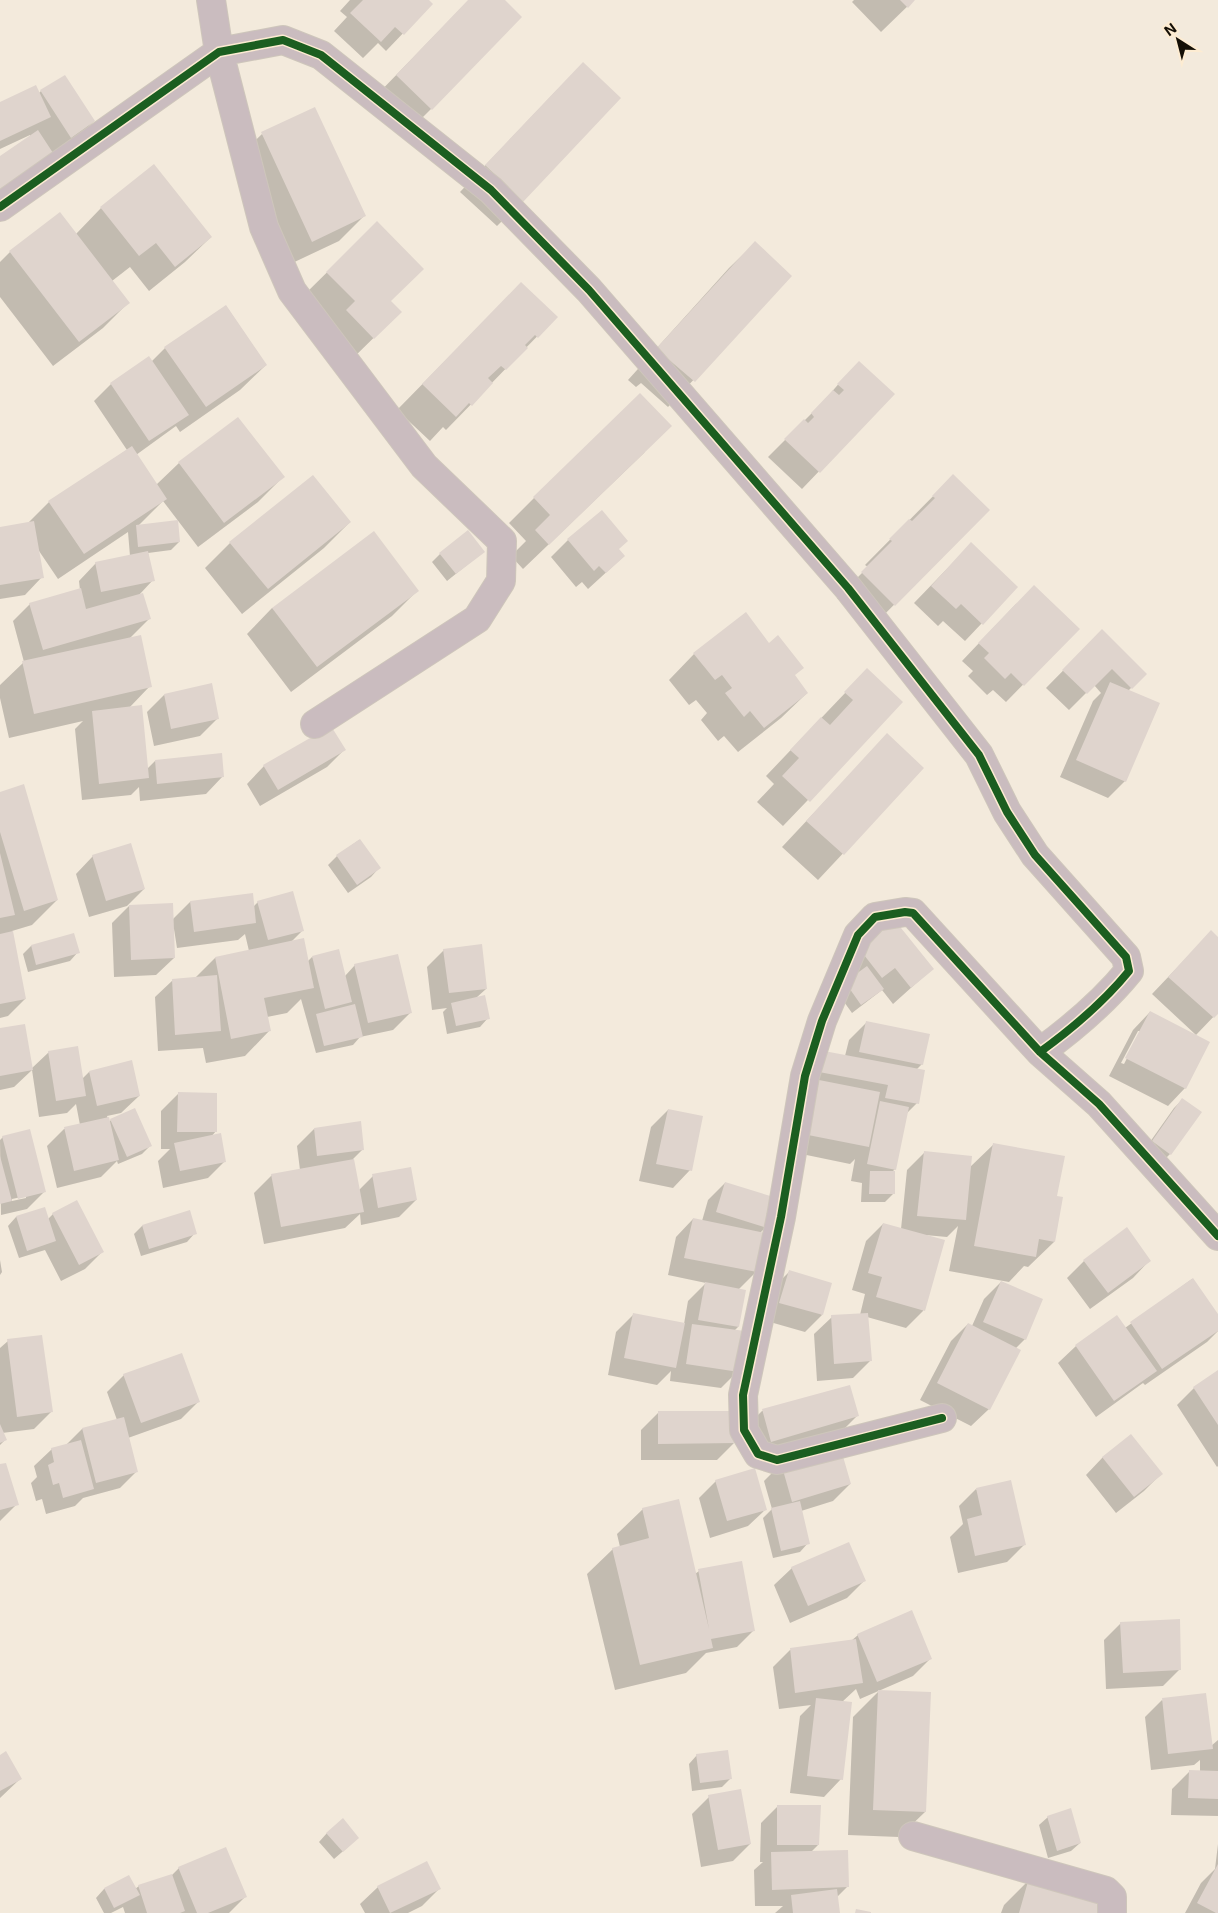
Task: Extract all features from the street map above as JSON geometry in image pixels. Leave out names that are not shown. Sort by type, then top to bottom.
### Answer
[{"type":"street","points":[[211,0],[219,52],[264,227],[292,292],[424,466],[502,541],[501,581],[476,619],[315,724]]},
{"type":"street","points":[[0,207],[219,52],[283,40],[321,55],[491,190],[589,290],[848,588],[979,756],[1007,812],[1035,855],[1126,957],[1129,971],[1119,983],[1077,1025],[1040,1052]]},
{"type":"street","points":[[942,1418],[777,1460],[758,1454],[744,1430],[743,1395],[781,1216],[804,1076],[822,1020],[858,935],[875,917],[905,912],[913,914],[1040,1052],[1099,1104],[1218,1236]]},
{"type":"street","points":[[913,1836],[1106,1891],[1112,1897],[1112,1913]]},
{"type":"building","points":[[363,0],[429,0],[433,4],[404,35],[395,27],[381,42],[350,13]]},
{"type":"building","points":[[468,0],[505,0],[522,17],[432,110],[396,75]]},
{"type":"building","points":[[900,0],[915,0],[908,8]]},
{"type":"building","points":[[583,62],[621,98],[523,202],[485,165]]},
{"type":"building","points":[[65,75],[95,121],[71,138],[40,90]]},
{"type":"building","points":[[36,85],[51,117],[0,141],[0,102]]},
{"type":"building","points":[[315,107],[366,216],[312,242],[261,132]]},
{"type":"building","points":[[38,130],[55,156],[0,192],[0,156]]},
{"type":"building","points":[[154,164],[212,237],[175,267],[156,243],[139,256],[100,207]]},
{"type":"building","points":[[60,212],[130,303],[79,342],[9,251]]},
{"type":"building","points":[[377,221],[424,269],[391,301],[402,312],[374,339],[346,310],[355,301],[326,272]]},
{"type":"building","points":[[755,241],[792,276],[695,382],[667,358],[663,363],[652,353]]},
{"type":"building","points":[[521,282],[558,317],[538,338],[535,335],[525,345],[528,348],[506,370],[501,366],[488,378],[493,383],[472,406],[469,403],[456,417],[422,384]]},
{"type":"building","points":[[226,305],[267,365],[206,407],[164,347]]},
{"type":"building","points":[[149,356],[189,415],[149,441],[110,383]]},
{"type":"building","points":[[859,361],[895,394],[820,473],[784,439],[804,419],[808,423],[814,417],[811,413],[833,390],[839,395],[844,390],[837,384]]},
{"type":"building","points":[[640,393],[672,426],[549,545],[535,530],[550,515],[533,497]]},
{"type":"building","points":[[238,417],[285,477],[224,523],[178,462]]},
{"type":"building","points":[[132,446],[167,499],[84,554],[48,501]]},
{"type":"building","points":[[953,474],[990,510],[895,606],[861,572],[892,541],[889,539],[909,519],[912,521],[935,498],[932,496]]},
{"type":"building","points":[[313,475],[351,522],[268,589],[229,542]]},
{"type":"building","points":[[602,510],[628,541],[619,549],[625,556],[606,573],[599,566],[594,571],[567,539]]},
{"type":"building","points":[[178,520],[180,542],[138,547],[136,525]]},
{"type":"building","points":[[34,521],[44,578],[0,585],[0,527]]},
{"type":"building","points":[[468,530],[485,552],[456,574],[439,553]]},
{"type":"building","points":[[374,531],[419,591],[317,667],[272,608]]},
{"type":"building","points":[[971,542],[1018,587],[983,625],[961,604],[956,609],[931,586]]},
{"type":"building","points":[[148,551],[155,581],[101,592],[95,562]]},
{"type":"building","points":[[1034,585],[1080,629],[1024,686],[1011,673],[1005,679],[984,658],[989,653],[978,643]]},
{"type":"building","points":[[81,588],[86,609],[143,593],[151,619],[43,650],[29,603]]},
{"type":"building","points":[[746,612],[769,643],[778,635],[804,668],[795,675],[808,693],[764,728],[750,711],[744,717],[725,693],[732,688],[722,675],[715,680],[693,653]]},
{"type":"building","points":[[1102,629],[1147,674],[1132,689],[1112,669],[1087,694],[1062,670]]},
{"type":"building","points":[[141,635],[152,687],[34,714],[22,661]]},
{"type":"building","points":[[867,668],[903,702],[810,802],[782,776],[799,758],[790,750],[821,717],[830,725],[853,700],[844,692]]},
{"type":"building","points":[[1110,682],[1160,703],[1126,782],[1076,760]]},
{"type":"building","points":[[212,683],[219,719],[171,729],[164,694]]},
{"type":"building","points":[[142,705],[149,778],[99,784],[92,711]]},
{"type":"building","points":[[331,726],[346,750],[278,790],[263,765]]},
{"type":"building","points":[[887,733],[924,768],[844,855],[806,821]]},
{"type":"building","points":[[222,753],[224,777],[157,784],[155,760]]},
{"type":"building","points":[[24,784],[58,900],[24,911],[0,832],[0,792]]},
{"type":"building","points":[[360,839],[381,868],[357,885],[336,855]]},
{"type":"building","points":[[131,843],[145,889],[106,901],[92,855]]},
{"type":"building","points":[[0,853],[15,915],[0,918]]},
{"type":"building","points":[[293,891],[304,931],[268,940],[257,901]]},
{"type":"building","points":[[253,893],[256,923],[194,932],[190,901]]},
{"type":"building","points":[[173,903],[175,958],[131,960],[129,905]]},
{"type":"building","points":[[893,918],[934,969],[911,988],[895,968],[882,978],[857,946]]},
{"type":"building","points":[[1211,930],[1218,937],[1218,1014],[1214,1018],[1168,977]]},
{"type":"building","points":[[13,931],[26,999],[0,1004],[0,934]]},
{"type":"building","points":[[74,933],[80,953],[36,965],[31,945]]},
{"type":"building","points":[[304,938],[314,988],[264,998],[271,1031],[231,1039],[215,957]]},
{"type":"building","points":[[482,944],[487,989],[449,993],[443,949]]},
{"type":"building","points":[[339,949],[352,1002],[325,1009],[312,956]]},
{"type":"building","points":[[398,954],[412,1013],[368,1023],[354,964]]},
{"type":"building","points":[[867,966],[884,989],[861,1005],[845,982]]},
{"type":"building","points":[[217,975],[221,1031],[175,1035],[172,979]]},
{"type":"building","points":[[485,995],[490,1019],[456,1026],[451,1003]]},
{"type":"building","points":[[355,1004],[363,1037],[324,1046],[316,1014]]},
{"type":"building","points":[[1150,1011],[1210,1042],[1186,1089],[1125,1058]]},
{"type":"building","points":[[866,1021],[930,1034],[923,1065],[859,1052]]},
{"type":"building","points":[[25,1024],[33,1070],[0,1076],[0,1028]]},
{"type":"building","points":[[78,1046],[86,1096],[56,1101],[48,1051]]},
{"type":"building","points":[[824,1051],[925,1070],[919,1104],[885,1098],[888,1085],[819,1072]]},
{"type":"building","points":[[132,1060],[140,1096],[97,1106],[89,1071]]},
{"type":"building","points":[[819,1080],[880,1092],[869,1147],[808,1135]]},
{"type":"building","points":[[178,1092],[217,1093],[217,1132],[177,1132]]},
{"type":"building","points":[[1182,1098],[1202,1112],[1171,1155],[1152,1141]]},
{"type":"building","points":[[880,1101],[909,1107],[896,1170],[867,1164]]},
{"type":"building","points":[[135,1108],[152,1146],[127,1157],[110,1119]]},
{"type":"building","points":[[668,1109],[703,1116],[692,1171],[656,1164]]},
{"type":"building","points":[[109,1117],[119,1160],[74,1171],[64,1127]]},
{"type":"building","points":[[361,1121],[364,1150],[317,1156],[314,1128]]},
{"type":"building","points":[[30,1129],[46,1192],[18,1199],[2,1136]]},
{"type":"building","points":[[221,1133],[226,1162],[180,1171],[174,1143]]},
{"type":"building","points":[[993,1143],[1065,1156],[1057,1196],[1063,1197],[1055,1242],[1039,1239],[1036,1257],[974,1246]]},
{"type":"building","points":[[924,1151],[972,1156],[966,1220],[917,1216]]},
{"type":"building","points":[[0,1156],[12,1201],[0,1204]]},
{"type":"building","points":[[354,1159],[364,1212],[281,1227],[271,1174]]},
{"type":"building","points":[[411,1167],[417,1200],[378,1208],[372,1174]]},
{"type":"building","points":[[870,1171],[895,1171],[895,1194],[869,1194]]},
{"type":"building","points":[[725,1182],[777,1198],[767,1228],[716,1212]]},
{"type":"building","points":[[77,1200],[104,1252],[79,1265],[52,1213]]},
{"type":"building","points":[[45,1207],[56,1241],[27,1251],[16,1216]]},
{"type":"building","points":[[190,1210],[197,1234],[149,1249],[142,1225]]},
{"type":"building","points":[[693,1218],[765,1233],[757,1272],[684,1258]]},
{"type":"building","points":[[883,1223],[945,1240],[925,1311],[876,1297],[882,1277],[868,1273]]},
{"type":"building","points":[[1127,1227],[1151,1261],[1108,1293],[1083,1260]]},
{"type":"building","points":[[789,1270],[832,1283],[823,1315],[779,1303]]},
{"type":"building","points":[[1193,1278],[1218,1314],[1218,1331],[1162,1369],[1130,1322]]},
{"type":"building","points":[[1001,1281],[1043,1299],[1026,1340],[983,1322]]},
{"type":"building","points":[[705,1282],[746,1290],[739,1327],[698,1320]]},
{"type":"building","points":[[633,1313],[685,1323],[676,1368],[624,1358]]},
{"type":"building","points":[[868,1313],[872,1361],[834,1364],[831,1315]]},
{"type":"building","points":[[1117,1315],[1157,1371],[1114,1401],[1075,1345]]},
{"type":"building","points":[[968,1323],[1021,1350],[990,1410],[937,1383]]},
{"type":"building","points":[[692,1324],[745,1331],[739,1372],[686,1364]]},
{"type":"building","points":[[42,1335],[53,1412],[17,1417],[7,1339]]},
{"type":"building","points":[[182,1353],[200,1402],[141,1423],[123,1374]]},
{"type":"building","points":[[1218,1370],[1218,1425],[1193,1387]]},
{"type":"building","points":[[850,1385],[859,1416],[771,1442],[762,1409]]},
{"type":"building","points":[[658,1411],[736,1411],[736,1443],[658,1444]]},
{"type":"building","points":[[124,1417],[138,1472],[96,1483],[82,1428]]},
{"type":"building","points":[[0,1424],[7,1440],[0,1443]]},
{"type":"building","points":[[1131,1434],[1163,1474],[1134,1497],[1102,1457]]},
{"type":"building","points":[[81,1440],[94,1489],[63,1498],[59,1483],[53,1485],[48,1465],[54,1462],[51,1448]]},
{"type":"building","points":[[840,1446],[851,1484],[792,1502],[781,1463]]},
{"type":"building","points":[[6,1463],[19,1505],[0,1510],[0,1464]]},
{"type":"building","points":[[755,1468],[767,1510],[727,1521],[715,1480]]},
{"type":"building","points":[[1011,1480],[1026,1545],[975,1556],[967,1519],[982,1515],[976,1488]]},
{"type":"building","points":[[679,1499],[709,1629],[698,1569],[742,1561],[755,1631],[711,1639],[713,1648],[640,1665],[612,1548],[649,1538],[642,1508]]},
{"type":"building","points":[[800,1501],[810,1544],[781,1551],[771,1508]]},
{"type":"building","points":[[849,1542],[866,1581],[808,1606],[791,1567]]},
{"type":"building","points":[[912,1610],[932,1659],[877,1682],[857,1634]]},
{"type":"building","points":[[1180,1619],[1181,1670],[1123,1673],[1120,1622]]},
{"type":"building","points":[[856,1639],[863,1683],[795,1693],[790,1648]]},
{"type":"building","points":[[878,1690],[931,1692],[926,1812],[873,1810]]},
{"type":"building","points":[[1206,1693],[1213,1749],[1168,1754],[1162,1698]]},
{"type":"building","points":[[816,1698],[852,1702],[843,1780],[807,1776]]},
{"type":"building","points":[[728,1750],[732,1779],[700,1783],[696,1754]]},
{"type":"building","points":[[6,1751],[22,1779],[0,1791],[0,1755]]},
{"type":"building","points":[[1189,1770],[1218,1771],[1218,1799],[1188,1798]]},
{"type":"building","points":[[741,1789],[751,1844],[718,1850],[708,1795]]},
{"type":"building","points":[[777,1805],[821,1805],[819,1845],[777,1845]]},
{"type":"building","points":[[1071,1808],[1081,1843],[1057,1851],[1047,1816]]},
{"type":"building","points":[[343,1818],[359,1838],[343,1852],[326,1833]]},
{"type":"building","points":[[226,1847],[247,1897],[208,1913],[197,1913],[178,1867]]},
{"type":"building","points":[[848,1850],[849,1887],[772,1890],[771,1852]]},
{"type":"building","points":[[427,1861],[441,1889],[390,1913],[377,1886]]},
{"type":"building","points":[[1218,1864],[1218,1913],[1216,1913],[1197,1903]]},
{"type":"building","points":[[172,1874],[185,1911],[180,1913],[147,1913],[138,1885]]},
{"type":"building","points":[[129,1875],[140,1895],[114,1908],[104,1888]]},
{"type":"building","points":[[1029,1878],[1107,1900],[1103,1913],[1019,1913]]},
{"type":"building","points":[[837,1889],[840,1913],[793,1913],[791,1895]]},
{"type":"building","points":[[856,1909],[871,1912],[871,1913],[855,1913]]},
{"type":"cycle path","points":[[0,207],[219,52],[283,40],[321,55],[491,190],[589,290],[848,588],[979,755],[1007,812],[1035,855],[1126,957],[1129,971],[1119,983],[1087,1014],[1040,1052]]},
{"type":"cycle path","points":[[942,1418],[777,1460],[758,1454],[744,1430],[743,1395],[781,1217],[805,1076],[822,1021],[858,935],[875,917],[905,912],[913,913],[1040,1052],[1099,1104],[1218,1236]]}]
